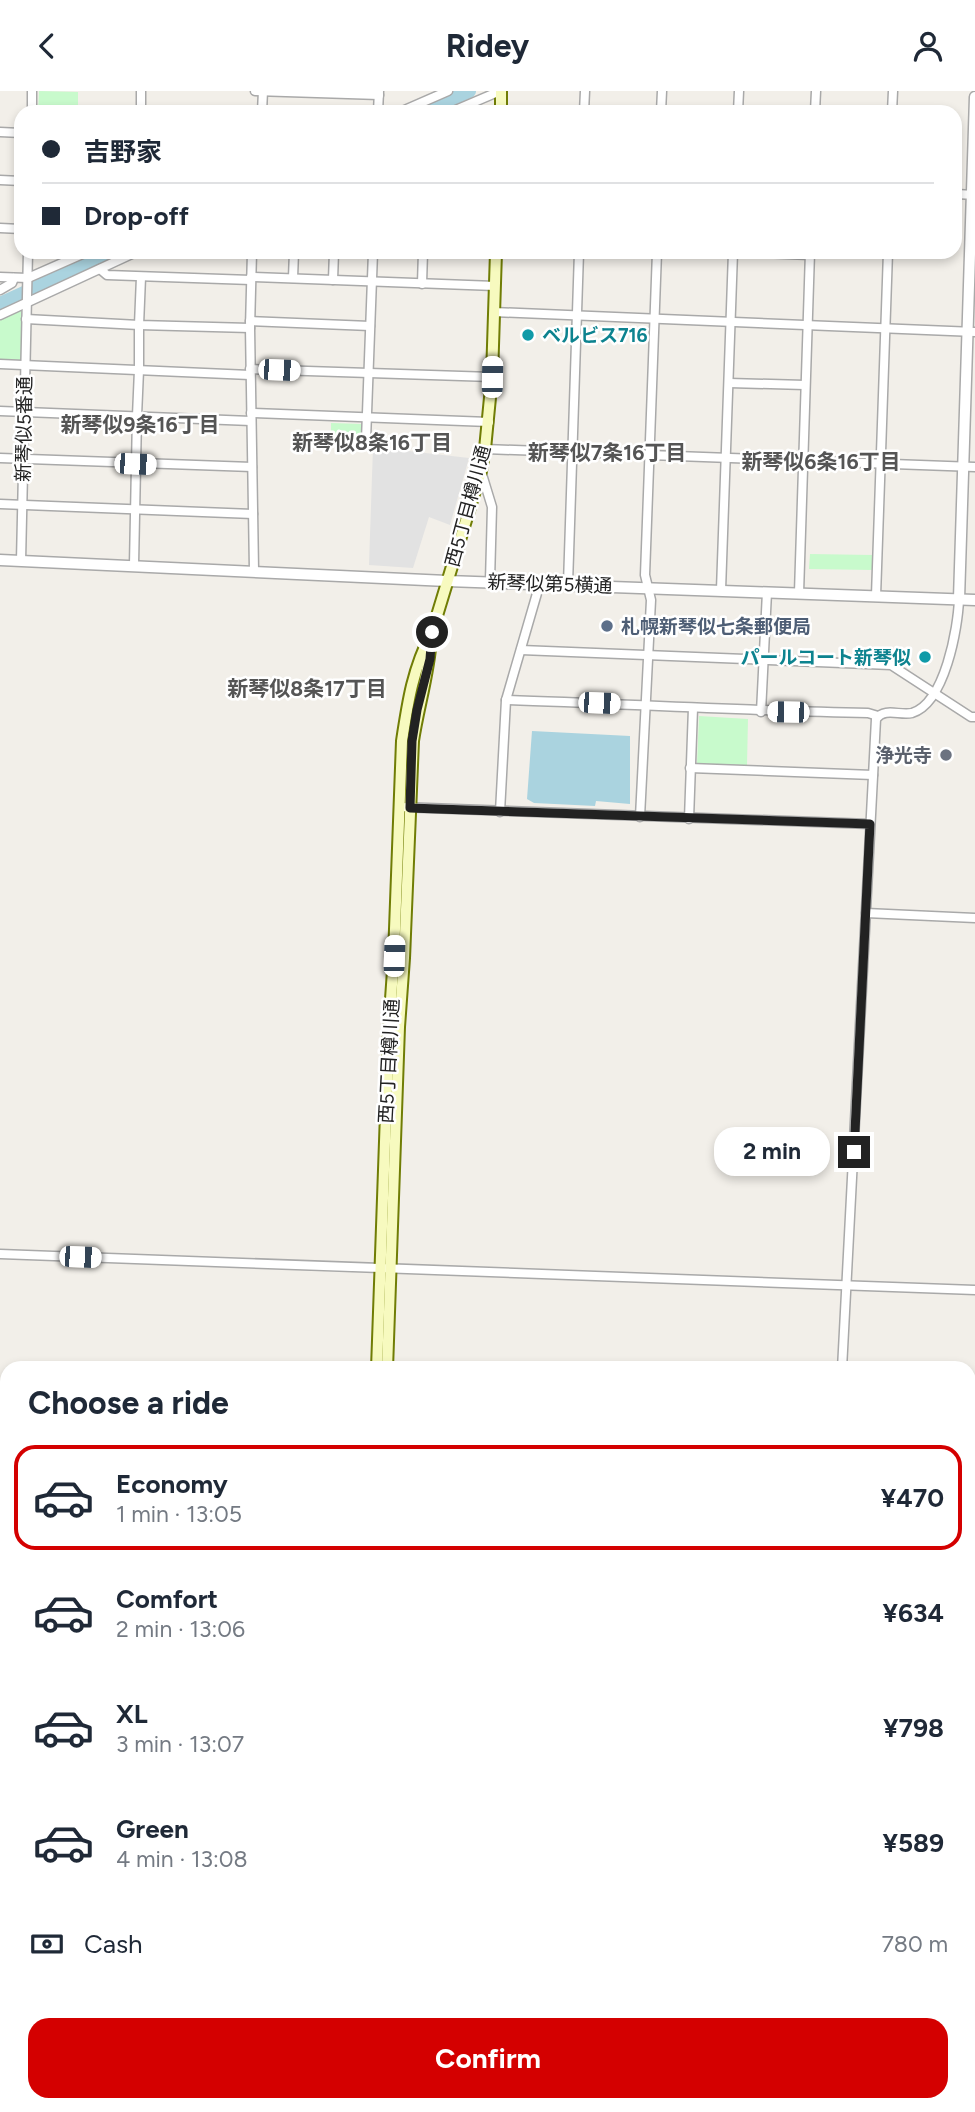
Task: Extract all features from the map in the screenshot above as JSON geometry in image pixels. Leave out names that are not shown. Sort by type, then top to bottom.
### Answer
[{"type":"main road","name":"西5丁目樽川通","points":[[378,1361],[386,1268],[404,958],[405,807],[412,741],[430,659],[432,632],[481,471],[485,449],[492,377],[496,259]]},
{"type":"main road","name":"西5丁目樽川通","points":[[386,1268],[387,1361]]},
{"type":"street","points":[[255,91],[379,93]]},
{"type":"street","points":[[416,105],[448,91]]},
{"type":"street","points":[[468,105],[501,91]]},
{"type":"street","points":[[842,1361],[876,722],[878,716],[885,712],[915,712],[933,693],[954,645],[959,599],[971,332],[975,97]]},
{"type":"street","points":[[27,282],[28,259]]},
{"type":"street","points":[[0,277],[27,282],[73,259]]},
{"type":"street","points":[[0,315],[27,300],[121,259]]},
{"type":"street","points":[[251,259],[254,571]]},
{"type":"street","points":[[293,278],[294,259]]},
{"type":"street","points":[[333,280],[334,259]]},
{"type":"street","points":[[366,440],[373,259]]},
{"type":"street","points":[[422,284],[423,259]]},
{"type":"street","points":[[568,584],[579,259]]},
{"type":"street","points":[[640,817],[651,600],[645,575],[657,259]]},
{"type":"street","points":[[721,590],[735,259]]},
{"type":"street","points":[[799,593],[810,259]]},
{"type":"street","points":[[876,596],[888,259]]},
{"type":"street","points":[[100,269],[107,275],[141,277],[293,278],[495,286]]},
{"type":"street","points":[[134,565],[141,277]]},
{"type":"street","points":[[0,290],[12,283],[14,278]]},
{"type":"street","name":"新琴似5番通","points":[[21,561],[27,282]]},
{"type":"street","points":[[494,312],[971,332]]},
{"type":"street","points":[[26,319],[139,325],[370,326]]},
{"type":"street","points":[[0,364],[139,370],[492,377]]},
{"type":"street","points":[[729,383],[805,386]]},
{"type":"street","points":[[0,411],[136,416],[366,417],[489,422]]},
{"type":"street","points":[[485,449],[975,467]]},
{"type":"street","points":[[0,458],[252,467]]},
{"type":"street","points":[[481,471],[492,507],[489,581]]},
{"type":"street","points":[[0,504],[253,514]]},
{"type":"street","name":"新琴似第5横通","points":[[0,560],[447,581],[975,600]]},
{"type":"street","points":[[500,812],[506,700],[540,583]]},
{"type":"street","points":[[761,712],[767,592]]},
{"type":"street","points":[[521,650],[891,665],[971,717],[975,717]]},
{"type":"street","points":[[506,700],[761,712],[869,713],[878,716]]},
{"type":"street","points":[[689,818],[693,708]]},
{"type":"street","points":[[690,768],[873,775]]},
{"type":"street","points":[[405,807],[870,824]]},
{"type":"street","points":[[866,913],[975,918]]},
{"type":"street","points":[[0,1254],[975,1290]]},
{"type":"green space","points":[[39,91],[78,92],[78,105],[38,105]]},
{"type":"green space","points":[[21,310],[21,360],[0,359],[0,320]]},
{"type":"green space","points":[[331,423],[362,424],[362,441],[331,440]]},
{"type":"green space","points":[[810,554],[873,555],[873,570],[809,569]]},
{"type":"green space","points":[[699,716],[748,719],[747,765],[697,764]]},
{"type":"shaded area","points":[[373,447],[469,458],[450,525],[429,517],[413,568],[369,565]]},
{"type":"water","points":[[532,731],[630,736],[630,804],[596,801],[595,806],[534,803],[527,799]]},
{"type":"waterway","points":[[438,105],[469,91]]},
{"type":"waterway","points":[[0,304],[99,259]]},
{"type":"place","name":"ベルビス716","points":[[528,335]]},
{"type":"place","name":"札幌新琴似七条郵便局","points":[[607,626]]},
{"type":"place","name":"パールコート新琴似","points":[[925,657]]},
{"type":"place","name":"浄光寺","points":[[946,755]]},
{"type":"district","name":"新琴似9条16丁目","points":[[140,424]]},
{"type":"district","name":"新琴似8条16丁目","points":[[372,442]]},
{"type":"district","name":"新琴似7条16丁目","points":[[607,452]]},
{"type":"district","name":"新琴似6条16丁目","points":[[821,461]]},
{"type":"district","name":"新琴似8条17丁目","points":[[307,688]]},
{"type":"route","points":[[432,632],[430,659],[412,741],[410,808],[870,824],[854,1152]]}]
